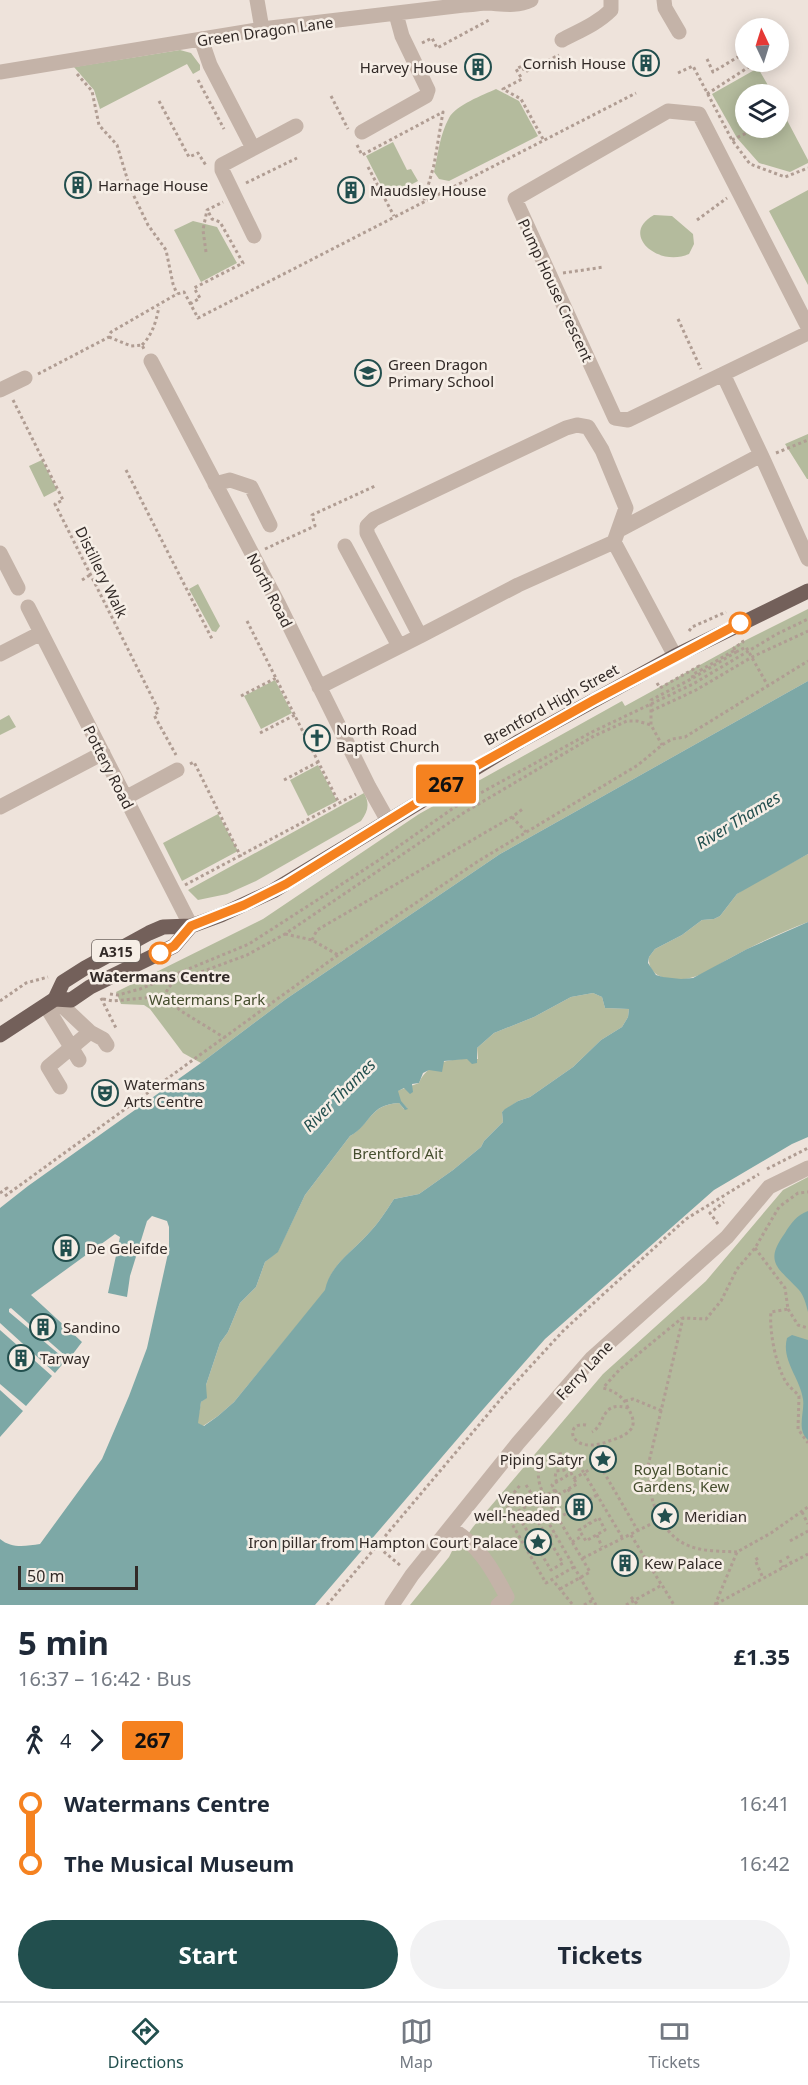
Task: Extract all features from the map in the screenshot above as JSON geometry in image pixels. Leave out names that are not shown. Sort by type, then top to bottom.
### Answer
[{"type":"main road","name":"Brentford High Street","points":[[50,1003],[63,982],[149,933],[163,927],[191,926],[244,905],[286,884],[504,750],[675,656],[808,591]]},
{"type":"main road","name":"Brentford High Street","points":[[0,1035],[50,1003],[72,1000],[90,987],[174,946],[191,926]]},
{"type":"street","points":[[257,0],[262,29]]},
{"type":"street","name":"Green Dragon Lane","points":[[0,72],[262,29],[396,14],[464,3],[490,3],[502,6],[523,4],[531,0]]},
{"type":"street","points":[[562,46],[611,10],[611,0]]},
{"type":"street","points":[[664,0],[665,8],[680,32]]},
{"type":"street","points":[[357,137],[426,96],[427,86],[399,27],[396,14]]},
{"type":"street","points":[[201,39],[210,65],[253,148]]},
{"type":"street","name":"Pump House Crescent","points":[[808,327],[699,114],[668,111],[515,199],[615,418],[628,420],[808,333]]},
{"type":"street","points":[[254,236],[227,195],[222,165],[296,126]]},
{"type":"street","name":"North Road","points":[[151,361],[388,821]]},
{"type":"street","points":[[723,374],[808,559]]},
{"type":"street","points":[[3,389],[25,378]]},
{"type":"street","points":[[420,636],[367,533],[368,526],[374,519],[566,428],[578,425],[588,427],[602,450],[626,508],[617,536],[675,656]]},
{"type":"street","points":[[319,687],[617,536],[762,457]]},
{"type":"street","points":[[215,484],[230,480],[251,487],[270,525]]},
{"type":"street","points":[[345,546],[399,646]]},
{"type":"street","points":[[0,553],[18,588]]},
{"type":"street","name":"Pottery Road","points":[[28,608],[191,926]]},
{"type":"street","points":[[0,654],[41,633]]},
{"type":"street","points":[[0,807],[103,753]]},
{"type":"street","points":[[125,798],[179,766]]},
{"type":"street","points":[[50,1003],[90,1032],[103,1038],[107,1045]]},
{"type":"street","points":[[50,1003],[76,1053]]},
{"type":"street","points":[[60,1087],[48,1067],[76,1053],[90,1032]]},
{"type":"street","name":"Ferry Lane","points":[[392,1605],[412,1575],[518,1443],[592,1358],[727,1237],[769,1187],[808,1168]]},
{"type":"street","points":[[450,1528],[466,1537],[482,1555],[499,1582],[507,1597],[498,1605]]},
{"type":"path","points":[[410,50],[432,38],[437,48],[494,18]]},
{"type":"path","points":[[543,139],[521,99],[503,89],[522,80],[516,69],[522,66],[525,72],[562,46]]},
{"type":"path","points":[[707,59],[713,72],[735,59]]},
{"type":"path","points":[[66,61],[92,91],[99,125],[117,145],[130,188],[148,225],[166,250],[177,294]]},
{"type":"path","points":[[678,73],[693,66],[732,140],[750,164],[785,177],[808,168]]},
{"type":"path","points":[[707,94],[741,72]]},
{"type":"path","points":[[198,80],[227,135]]},
{"type":"path","points":[[25,378],[32,377],[109,337],[111,332],[177,294],[184,292],[198,318],[636,93]]},
{"type":"path","points":[[331,96],[357,137],[362,155],[442,112],[434,165],[424,200]]},
{"type":"path","points":[[159,101],[189,157],[198,153],[208,169]]},
{"type":"path","points":[[732,140],[736,138]]},
{"type":"path","points":[[206,252],[203,230],[207,210],[223,201],[227,195],[297,158]]},
{"type":"path","points":[[368,166],[394,216]]},
{"type":"path","points":[[698,220],[737,189]]},
{"type":"path","points":[[190,304],[200,298],[194,288],[243,263],[220,222],[212,219],[207,210]]},
{"type":"path","points":[[550,275],[604,267]]},
{"type":"path","points":[[109,337],[131,346],[142,345],[150,338],[160,305]]},
{"type":"path","points":[[678,319],[706,382]]},
{"type":"path","points":[[142,345],[151,361]]},
{"type":"path","name":"Distillery Walk","points":[[3,389],[63,500],[56,504],[159,711],[154,715],[179,766]]},
{"type":"path","points":[[762,457],[808,440]]},
{"type":"path","points":[[126,470],[212,639]]},
{"type":"path","points":[[252,555],[315,526],[312,515],[375,486]]},
{"type":"path","points":[[82,580],[90,575]]},
{"type":"path","points":[[109,994],[118,995],[140,990],[249,944],[358,874],[454,807],[570,743],[693,684],[808,619]]},
{"type":"path","points":[[247,621],[339,803]]},
{"type":"path","points":[[651,711],[696,690],[752,657],[808,631]]},
{"type":"path","points":[[736,651],[734,648],[742,643]]},
{"type":"path","points":[[119,649],[126,646]]},
{"type":"path","points":[[693,678],[692,675],[746,647],[768,686]]},
{"type":"path","points":[[662,745],[651,725],[651,700],[693,678],[736,651]]},
{"type":"path","points":[[0,1193],[7,1188],[2,1193],[5,1196],[338,955],[480,860],[638,765],[662,745],[672,739],[685,737],[808,661]]},
{"type":"path","points":[[656,682],[660,688],[699,666],[701,670]]},
{"type":"path","points":[[241,696],[276,678]]},
{"type":"path","points":[[260,733],[295,715]]},
{"type":"path","points":[[164,996],[174,982],[248,955],[285,934],[465,812],[595,738],[627,721],[651,725]]},
{"type":"path","points":[[179,766],[194,762],[241,857]]},
{"type":"path","points":[[284,780],[318,762]]},
{"type":"path","points":[[172,891],[241,857],[369,787]]},
{"type":"path","points":[[312,940],[317,930],[524,808]]},
{"type":"path","points":[[512,817],[526,832]]},
{"type":"path","points":[[285,934],[312,940],[338,955]]},
{"type":"path","points":[[0,1001],[26,983],[34,982]]},
{"type":"path","points":[[116,1029],[101,998],[113,1001],[164,996],[181,1011],[225,1038]]},
{"type":"path","points":[[327,1605],[505,1394],[564,1330],[686,1219],[772,1166],[808,1148]]},
{"type":"path","points":[[586,1425],[578,1425],[573,1432],[578,1443],[587,1446],[599,1445],[629,1432],[633,1425],[633,1416],[625,1401],[612,1390],[603,1388],[620,1369],[683,1318],[706,1319],[721,1300],[736,1269],[755,1248],[779,1207],[798,1193],[808,1192]]},
{"type":"path","points":[[710,1213],[724,1202]]},
{"type":"path","points":[[712,1203],[717,1208]]},
{"type":"path","points":[[755,1248],[785,1288],[788,1310],[798,1325],[808,1328]]},
{"type":"path","points":[[788,1310],[771,1312],[770,1325],[778,1362],[786,1382],[799,1396],[798,1429],[808,1443]]},
{"type":"path","points":[[683,1318],[648,1466],[649,1489],[661,1519],[675,1538],[689,1546],[737,1552],[771,1533],[808,1506]]},
{"type":"path","points":[[625,1401],[633,1399],[662,1411]]},
{"type":"path","points":[[592,1432],[597,1429],[608,1410],[618,1406],[628,1408]]},
{"type":"path","points":[[599,1445],[595,1457],[598,1464],[638,1531]]},
{"type":"path","points":[[560,1589],[590,1572],[538,1480],[538,1472],[543,1459],[558,1454],[568,1455],[575,1460],[622,1537]]},
{"type":"path","points":[[574,1478],[598,1464]]},
{"type":"path","points":[[557,1482],[556,1471],[564,1470],[567,1475]]},
{"type":"path","points":[[571,1473],[577,1484],[558,1495],[552,1485],[567,1475],[571,1473]]},
{"type":"path","points":[[507,1515],[509,1499],[520,1484]]},
{"type":"path","points":[[526,1485],[596,1605]]},
{"type":"path","points":[[568,1489],[576,1502]]},
{"type":"path","points":[[555,1490],[508,1517],[546,1583],[574,1567]]},
{"type":"path","points":[[576,1502],[584,1503],[597,1495]]},
{"type":"path","points":[[558,1518],[573,1510],[576,1502]]},
{"type":"path","points":[[582,1512],[585,1508],[584,1503]]},
{"type":"path","points":[[573,1510],[577,1513],[582,1512]]},
{"type":"path","points":[[532,1512],[563,1563],[551,1570],[536,1544],[520,1519],[532,1512]]},
{"type":"path","points":[[582,1512],[589,1524]]},
{"type":"path","points":[[801,1512],[808,1524]]},
{"type":"path","points":[[599,1518],[605,1530],[586,1541],[579,1530],[589,1524],[599,1518]]},
{"type":"path","points":[[602,1525],[610,1519]]},
{"type":"path","points":[[582,1558],[661,1519]]},
{"type":"path","points":[[790,1541],[808,1531]]},
{"type":"path","points":[[529,1549],[555,1533]]},
{"type":"path","points":[[631,1534],[674,1605]]},
{"type":"path","points":[[597,1535],[603,1547]]},
{"type":"path","points":[[573,1542],[582,1536]]},
{"type":"path","points":[[396,1540],[383,1551],[412,1575]]},
{"type":"path","points":[[382,1542],[387,1547]]},
{"type":"path","points":[[715,1605],[737,1552]]},
{"type":"path","points":[[715,1605],[808,1554]]},
{"type":"path","points":[[787,1556],[790,1563]]},
{"type":"path","points":[[758,1558],[755,1560],[764,1578]]},
{"type":"path","points":[[780,1560],[783,1567]]},
{"type":"path","points":[[555,1583],[573,1605]]},
{"type":"path","points":[[626,1605],[662,1585]]},
{"type":"path","points":[[631,1597],[638,1605]]},
{"type":"path","points":[[584,1605],[593,1600]]},
{"type":"green space","points":[[180,50],[191,53],[200,65],[200,70],[193,74],[187,64],[100,109],[94,90],[74,67]]},
{"type":"green space","points":[[751,72],[760,72],[767,84],[735,84],[735,134],[712,94]]},
{"type":"green space","points":[[496,89],[519,101],[538,136],[449,181],[439,179],[434,172],[441,137],[452,113],[477,97]]},
{"type":"green space","points":[[789,124],[808,163],[790,172],[759,163],[737,138],[789,138]]},
{"type":"green space","points":[[393,142],[407,170],[411,169],[418,181],[387,197],[366,156]]},
{"type":"green space","points":[[808,190],[808,285],[769,211]]},
{"type":"green space","points":[[654,215],[672,216],[693,234],[694,244],[689,254],[677,257],[666,256],[655,253],[647,247],[640,231],[644,223]]},
{"type":"green space","points":[[193,221],[217,227],[237,263],[201,282],[174,230]]},
{"type":"green space","points":[[808,434],[808,479],[807,479],[785,444]]},
{"type":"green space","points":[[42,460],[57,490],[44,497],[29,466]]},
{"type":"green space","points":[[198,584],[220,626],[216,632],[212,631],[189,589]]},
{"type":"green space","name":"Watermans Park","points":[[808,609],[808,681],[500,854],[286,999],[201,1063],[183,1053],[150,1009],[144,1005],[121,1004],[116,992],[263,919],[419,814],[622,701],[625,706],[740,643]]},
{"type":"green space","points":[[275,680],[292,713],[261,729],[244,696]]},
{"type":"green space","points":[[9,715],[16,727],[0,735],[0,720]]},
{"type":"green space","points":[[318,765],[337,801],[308,816],[290,780]]},
{"type":"green space","points":[[364,793],[367,807],[361,821],[256,881],[227,894],[198,900],[188,890]]},
{"type":"green space","points":[[218,814],[238,851],[182,881],[163,843]]},
{"type":"green space","points":[[808,854],[808,922],[760,943],[695,977],[669,979],[652,970],[649,957],[655,949],[682,935],[702,920],[720,916],[737,894]]},
{"type":"green space","name":"Brentford Ait","points":[[593,993],[602,997],[605,1008],[629,1009],[628,1017],[622,1027],[601,1040],[573,1067],[530,1097],[518,1101],[502,1112],[503,1122],[481,1147],[453,1170],[419,1194],[394,1199],[372,1230],[342,1259],[332,1273],[326,1290],[234,1402],[203,1426],[197,1423],[201,1402],[206,1398],[206,1385],[220,1343],[228,1332],[240,1303],[256,1287],[265,1262],[278,1251],[305,1195],[350,1136],[382,1107],[399,1103],[404,1109],[407,1108],[400,1101],[397,1091],[419,1083],[429,1069],[452,1060],[478,1059],[477,1048],[494,1033],[534,1017],[571,997]]},
{"type":"green space","name":"Royal Botanic Gardens, Kew","points":[[808,1177],[808,1605],[410,1605],[452,1551],[456,1551],[473,1527],[603,1374],[706,1281],[783,1190]]},
{"type":"water","name":"River Thames","points":[[808,681],[808,854],[737,894],[720,916],[702,920],[682,935],[655,949],[648,963],[656,975],[681,979],[693,978],[747,949],[808,922],[808,1137],[714,1190],[545,1339],[315,1605],[0,1605],[0,1539],[14,1546],[40,1544],[102,1459],[147,1348],[169,1249],[169,1227],[167,1221],[152,1216],[147,1221],[130,1276],[127,1297],[108,1293],[120,1237],[115,1234],[31,1295],[82,1342],[69,1359],[11,1308],[9,1309],[9,1312],[66,1360],[55,1373],[0,1323],[0,1208],[286,999],[500,854]],"holes":[[[593,993],[602,997],[605,1008],[629,1009],[628,1017],[622,1027],[601,1040],[573,1067],[530,1097],[505,1109],[502,1112],[503,1122],[481,1147],[453,1170],[419,1194],[394,1199],[372,1230],[342,1259],[332,1273],[325,1290],[234,1402],[204,1426],[198,1423],[201,1402],[207,1398],[206,1385],[220,1343],[228,1332],[240,1303],[256,1287],[265,1262],[278,1252],[305,1195],[350,1136],[381,1107],[399,1103],[405,1110],[408,1109],[401,1101],[398,1091],[404,1088],[410,1094],[413,1092],[412,1084],[419,1083],[423,1073],[429,1070],[442,1072],[444,1061],[467,1059],[472,1064],[477,1063],[477,1048],[494,1033],[534,1017],[571,997]]]},
{"type":"water","points":[[808,1211],[808,1312],[801,1292],[780,1270],[774,1258],[778,1243],[790,1226],[797,1217]]},
{"type":"water","points":[[0,1330],[52,1376],[26,1406],[0,1384]]},
{"type":"water","points":[[792,1335],[808,1340],[808,1440],[802,1431],[803,1399],[787,1354],[787,1338]]},
{"type":"water","points":[[0,1390],[23,1411],[0,1437]]},
{"type":"bus line","name":"267","points":[[160,953],[174,946],[191,926],[244,905],[286,884],[478,765],[675,656],[740,623]]},
{"type":"place","name":"Cornish House","points":[[646,63]]},
{"type":"place","name":"Harvey House","points":[[478,67]]},
{"type":"place","name":"Harnage House","points":[[78,185]]},
{"type":"place","name":"Maudsley House","points":[[351,190]]},
{"type":"place","name":"Green Dragon Primary School","points":[[368,373]]},
{"type":"place","name":"North Road Baptist Church","points":[[317,738]]},
{"type":"place","name":"Watermans Centre","points":[[160,953]]},
{"type":"place","name":"Watermans Arts Centre","points":[[105,1093]]},
{"type":"place","name":"De Geleifde","points":[[66,1248]]},
{"type":"place","name":"Sandino","points":[[43,1327]]},
{"type":"place","name":"Tarway","points":[[21,1358]]},
{"type":"place","name":"Piping Satyr","points":[[603,1459]]},
{"type":"place","name":"Venetian well-headed","points":[[579,1507]]},
{"type":"place","name":"Meridian","points":[[665,1516]]},
{"type":"place","name":"Iron pillar from Hampton Court Palace","points":[[538,1542]]},
{"type":"place","name":"Kew Palace","points":[[625,1563]]}]
